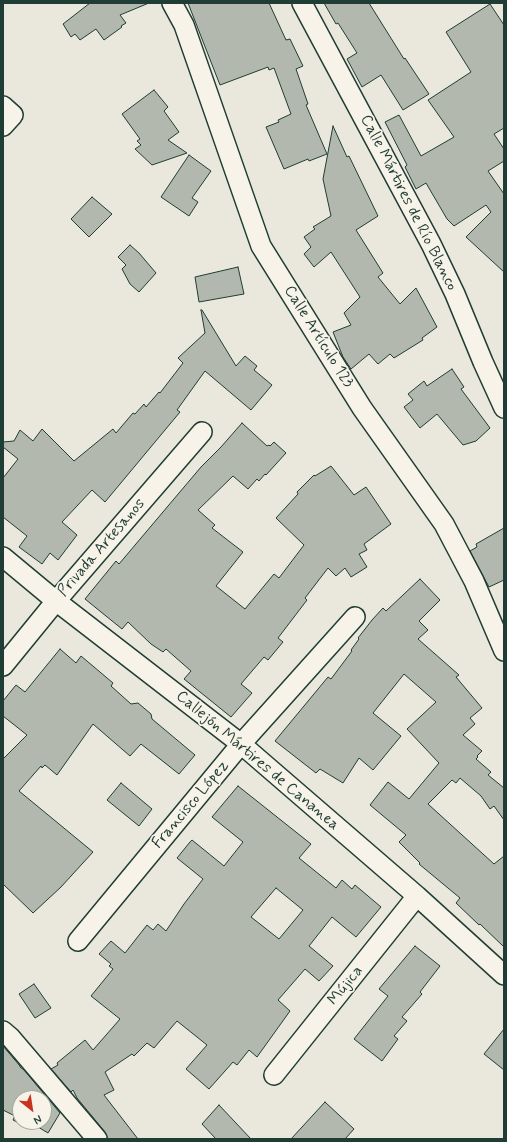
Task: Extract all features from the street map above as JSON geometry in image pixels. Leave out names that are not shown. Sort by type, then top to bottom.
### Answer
[{"type":"street","name":"Calle Artículo 123","points":[[172,3],[184,25],[261,246],[362,408],[444,524],[474,581],[504,651]]},
{"type":"street","name":"Calle Mártires de Río Blanco","points":[[302,3],[431,244],[455,294],[483,362],[502,402]]},
{"type":"street","points":[[3,106],[13,114],[3,126]]},
{"type":"street","name":"Privada Artesanos","points":[[3,666],[56,601],[202,432]]},
{"type":"street","name":"Callejón Mártires de Cananea","points":[[3,557],[56,601],[241,744],[417,896],[504,975]]},
{"type":"street","name":"Francisco López","points":[[78,941],[241,744],[355,617]]},
{"type":"street","name":"Mújica","points":[[274,1075],[417,896]]},
{"type":"street","points":[[3,1031],[10,1037],[97,1139]]},
{"type":"building","points":[[90,3],[149,3],[120,15],[126,23],[104,40],[96,29],[80,40],[75,34],[71,37],[63,24]]},
{"type":"building","points":[[188,3],[269,3],[286,40],[290,39],[303,66],[296,69],[308,104],[306,105],[327,154],[309,161],[308,159],[284,169],[266,127],[279,122],[278,120],[291,114],[274,68],[269,70],[268,67],[220,85]]},
{"type":"building","points":[[324,3],[369,3],[404,59],[405,58],[429,94],[403,110],[381,75],[362,87],[347,59],[357,53],[338,23],[336,24]]},
{"type":"building","points":[[490,4],[504,25],[504,128],[494,134],[504,149],[504,161],[488,171],[504,194],[504,272],[466,237],[491,212],[486,205],[454,226],[447,219],[426,183],[416,189],[405,167],[407,165],[385,122],[399,115],[421,156],[454,137],[428,100],[471,72],[446,32]]},
{"type":"building","points":[[154,90],[168,107],[164,111],[179,132],[168,140],[187,153],[152,165],[135,149],[141,145],[137,141],[140,139],[122,114]]},
{"type":"building","points":[[333,126],[347,157],[349,156],[378,216],[356,230],[383,273],[378,277],[400,304],[416,288],[437,327],[422,338],[423,340],[394,358],[390,354],[378,364],[369,354],[351,369],[343,357],[333,332],[351,325],[344,313],[360,297],[331,252],[314,267],[304,254],[311,247],[304,237],[315,229],[313,227],[331,216],[323,179]]},
{"type":"building","points":[[189,155],[211,171],[192,198],[198,202],[189,216],[161,197]]},
{"type":"building","points":[[92,197],[112,214],[89,237],[71,219]]},
{"type":"building","points":[[130,245],[156,273],[139,292],[130,284],[122,269],[126,265],[118,257]]},
{"type":"building","points":[[238,267],[244,294],[199,302],[195,277]]},
{"type":"building","points":[[201,310],[236,366],[245,356],[257,366],[254,370],[272,385],[251,410],[205,371],[177,410],[180,412],[105,502],[92,490],[62,522],[77,535],[58,560],[50,553],[42,564],[19,547],[27,536],[3,517],[3,478],[18,459],[3,447],[3,442],[14,441],[20,430],[33,441],[42,429],[74,461],[113,429],[116,433],[133,413],[135,414],[144,404],[146,407],[159,392],[160,393],[183,363],[178,358],[205,333]]},
{"type":"building","points":[[452,369],[464,387],[461,389],[490,428],[476,441],[463,445],[437,414],[420,428],[404,407],[413,400],[408,394],[424,381],[427,386]]},
{"type":"building","points":[[242,423],[267,446],[270,446],[274,442],[286,453],[266,475],[265,474],[259,481],[257,479],[248,489],[233,476],[198,510],[215,525],[212,528],[243,552],[216,586],[245,609],[274,574],[279,578],[304,545],[276,518],[298,494],[297,492],[314,475],[315,476],[331,466],[354,495],[366,487],[391,524],[364,544],[367,550],[359,554],[367,567],[351,577],[345,568],[336,576],[328,568],[305,598],[307,600],[278,638],[283,642],[268,660],[264,657],[241,684],[252,693],[231,717],[184,679],[191,671],[166,649],[163,652],[151,644],[128,622],[122,629],[85,599],[116,561],[119,564],[201,467]]},
{"type":"building","points":[[504,528],[504,580],[489,587],[470,551],[477,547],[476,544]]},
{"type":"building","points":[[420,579],[440,600],[419,621],[428,630],[418,639],[459,675],[456,677],[482,708],[470,718],[475,724],[463,735],[482,751],[476,759],[491,772],[488,775],[504,788],[504,820],[494,806],[490,809],[481,796],[460,778],[456,783],[452,780],[428,804],[494,864],[504,856],[504,947],[456,903],[460,898],[419,864],[420,863],[399,842],[406,835],[370,805],[388,782],[409,799],[439,763],[407,729],[436,702],[404,674],[373,713],[401,736],[373,770],[359,758],[343,783],[320,769],[316,773],[275,741],[328,677],[331,679],[352,651],[351,650],[359,639],[358,638],[372,620],[383,608],[386,611]]},
{"type":"building","points":[[60,649],[76,663],[81,656],[113,683],[111,686],[131,704],[138,703],[151,714],[152,719],[195,755],[179,774],[141,744],[130,756],[93,724],[57,775],[45,765],[42,768],[41,766],[19,791],[93,852],[61,887],[33,913],[3,884],[3,759],[27,735],[3,716],[3,701],[16,685],[25,692]]},
{"type":"building","points":[[121,783],[152,809],[139,826],[107,800]]},
{"type":"building","points":[[238,786],[311,844],[299,858],[336,888],[342,880],[352,889],[355,885],[381,907],[356,937],[332,917],[309,946],[333,966],[319,981],[305,969],[278,1000],[290,1011],[257,1057],[249,1050],[237,1065],[233,1062],[209,1089],[186,1069],[207,1045],[177,1021],[154,1048],[147,1043],[134,1056],[132,1054],[105,1072],[114,1090],[104,1095],[138,1139],[108,1139],[105,1132],[77,1098],[73,1090],[71,1092],[51,1069],[58,1065],[57,1063],[85,1040],[93,1050],[120,1019],[91,996],[113,969],[109,966],[111,964],[99,954],[111,941],[125,953],[147,925],[153,930],[158,924],[166,931],[203,879],[177,858],[190,842],[192,840],[224,866],[243,842],[212,817]],"holes":[[[276,888],[303,910],[279,939],[251,917]]]},
{"type":"building","points":[[415,946],[440,966],[420,992],[422,994],[402,1017],[407,1021],[394,1036],[398,1039],[382,1061],[354,1039],[388,996],[379,989]]},
{"type":"building","points":[[34,984],[51,1008],[35,1018],[19,994]]},
{"type":"building","points":[[504,1029],[504,1070],[484,1054]]},
{"type":"building","points":[[3,1046],[41,1090],[12,1090],[12,1114],[3,1110]]},
{"type":"building","points":[[325,1102],[354,1129],[345,1139],[291,1139]]},
{"type":"building","points":[[52,1103],[60,1113],[52,1126]]},
{"type":"building","points":[[219,1105],[251,1139],[216,1139],[202,1124]]},
{"type":"building","points":[[43,1130],[50,1130],[48,1133]]}]
